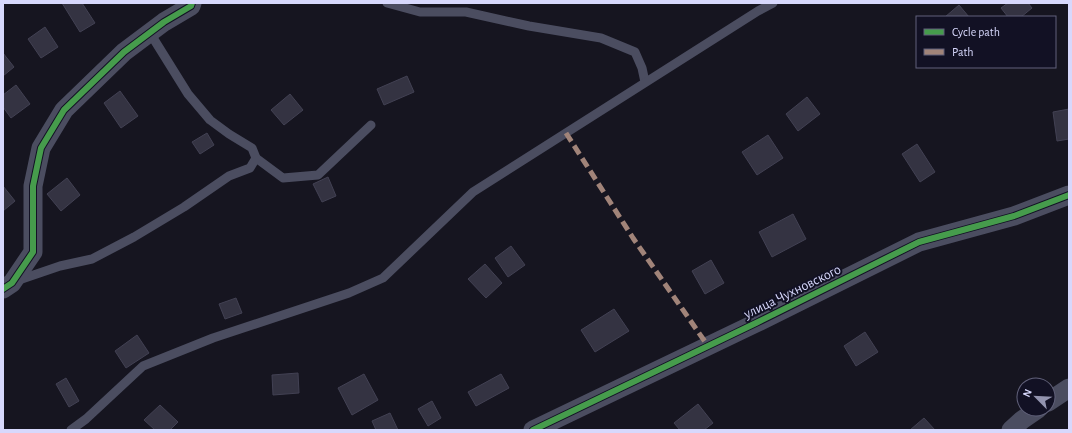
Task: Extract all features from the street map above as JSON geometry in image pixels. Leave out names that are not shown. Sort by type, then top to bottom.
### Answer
[{"type":"street","points":[[8,286],[33,252],[33,186],[41,148],[64,110],[124,52],[164,22],[191,6],[192,3]]},
{"type":"street","name":"улица Чухновского","points":[[533,430],[919,242],[1014,216],[1069,195]]},
{"type":"street","points":[[1056,397],[1069,388]]},
{"type":"street","points":[[1011,430],[1026,417]]},
{"type":"lane","points":[[387,3],[420,12],[466,12],[529,26],[601,38],[634,52],[642,68],[645,82]]},
{"type":"lane","points":[[71,430],[86,419],[143,366],[213,338],[349,293],[383,278],[473,192],[751,15],[773,3]]},
{"type":"lane","points":[[150,33],[188,94],[205,115],[229,134],[252,148],[256,158],[283,178],[318,175],[371,125]]},
{"type":"lane","points":[[8,286],[60,266],[92,260],[165,218],[229,176],[250,168],[256,158]]},
{"type":"building","points":[[62,3],[82,3],[95,23],[80,32]]},
{"type":"building","points":[[1008,3],[1028,3],[1032,8],[1022,16],[1007,16],[1001,8]]},
{"type":"building","points":[[959,5],[968,16],[946,16]]},
{"type":"building","points":[[45,27],[58,47],[41,58],[28,39]]},
{"type":"building","points":[[3,53],[14,67],[3,76]]},
{"type":"building","points":[[407,76],[414,92],[384,105],[377,89]]},
{"type":"building","points":[[16,85],[30,104],[11,118],[3,107],[3,95]]},
{"type":"building","points":[[120,91],[138,116],[121,128],[104,103]]},
{"type":"building","points":[[290,94],[303,110],[284,125],[271,110]]},
{"type":"building","points":[[807,97],[820,114],[798,131],[786,114]]},
{"type":"building","points":[[1069,109],[1069,139],[1057,141],[1053,112]]},
{"type":"building","points":[[207,133],[214,145],[200,154],[192,142]]},
{"type":"building","points":[[768,135],[783,158],[757,175],[742,152]]},
{"type":"building","points":[[917,144],[935,172],[920,182],[902,154]]},
{"type":"building","points":[[328,177],[336,196],[322,202],[313,184]]},
{"type":"building","points":[[67,178],[80,195],[61,211],[47,194]]},
{"type":"building","points":[[3,186],[15,201],[3,211]]},
{"type":"building","points":[[793,214],[806,239],[772,257],[759,232]]},
{"type":"building","points":[[511,246],[525,265],[508,277],[495,258]]},
{"type":"building","points":[[711,260],[724,283],[705,294],[692,271]]},
{"type":"building","points":[[485,264],[502,283],[486,298],[468,279]]},
{"type":"building","points":[[236,298],[242,313],[225,319],[219,304]]},
{"type":"building","points":[[614,309],[629,331],[595,352],[581,330]]},
{"type":"building","points":[[865,332],[878,352],[856,366],[844,346]]},
{"type":"building","points":[[137,335],[149,353],[126,368],[115,351]]},
{"type":"building","points":[[298,373],[299,393],[273,395],[272,375]]},
{"type":"building","points":[[364,374],[378,400],[352,415],[338,388]]},
{"type":"building","points":[[501,374],[509,388],[476,406],[468,392]]},
{"type":"building","points":[[66,378],[79,401],[69,407],[56,384]]},
{"type":"building","points":[[432,401],[441,418],[428,426],[418,409]]},
{"type":"building","points":[[698,404],[713,423],[704,430],[680,430],[674,423]]},
{"type":"building","points":[[160,405],[178,422],[170,430],[155,430],[144,420]]},
{"type":"building","points":[[390,413],[398,430],[376,430],[372,421]]},
{"type":"building","points":[[924,418],[935,430],[910,430]]},
{"type":"marked path","points":[[566,133],[633,238],[708,346]]},
{"type":"cycle path","points":[[3,289],[12,283],[33,252],[33,186],[41,148],[64,110],[124,52],[164,22],[191,6],[192,3]]},
{"type":"cycle path","points":[[533,430],[756,323],[919,242],[1014,216],[1069,195]]}]
